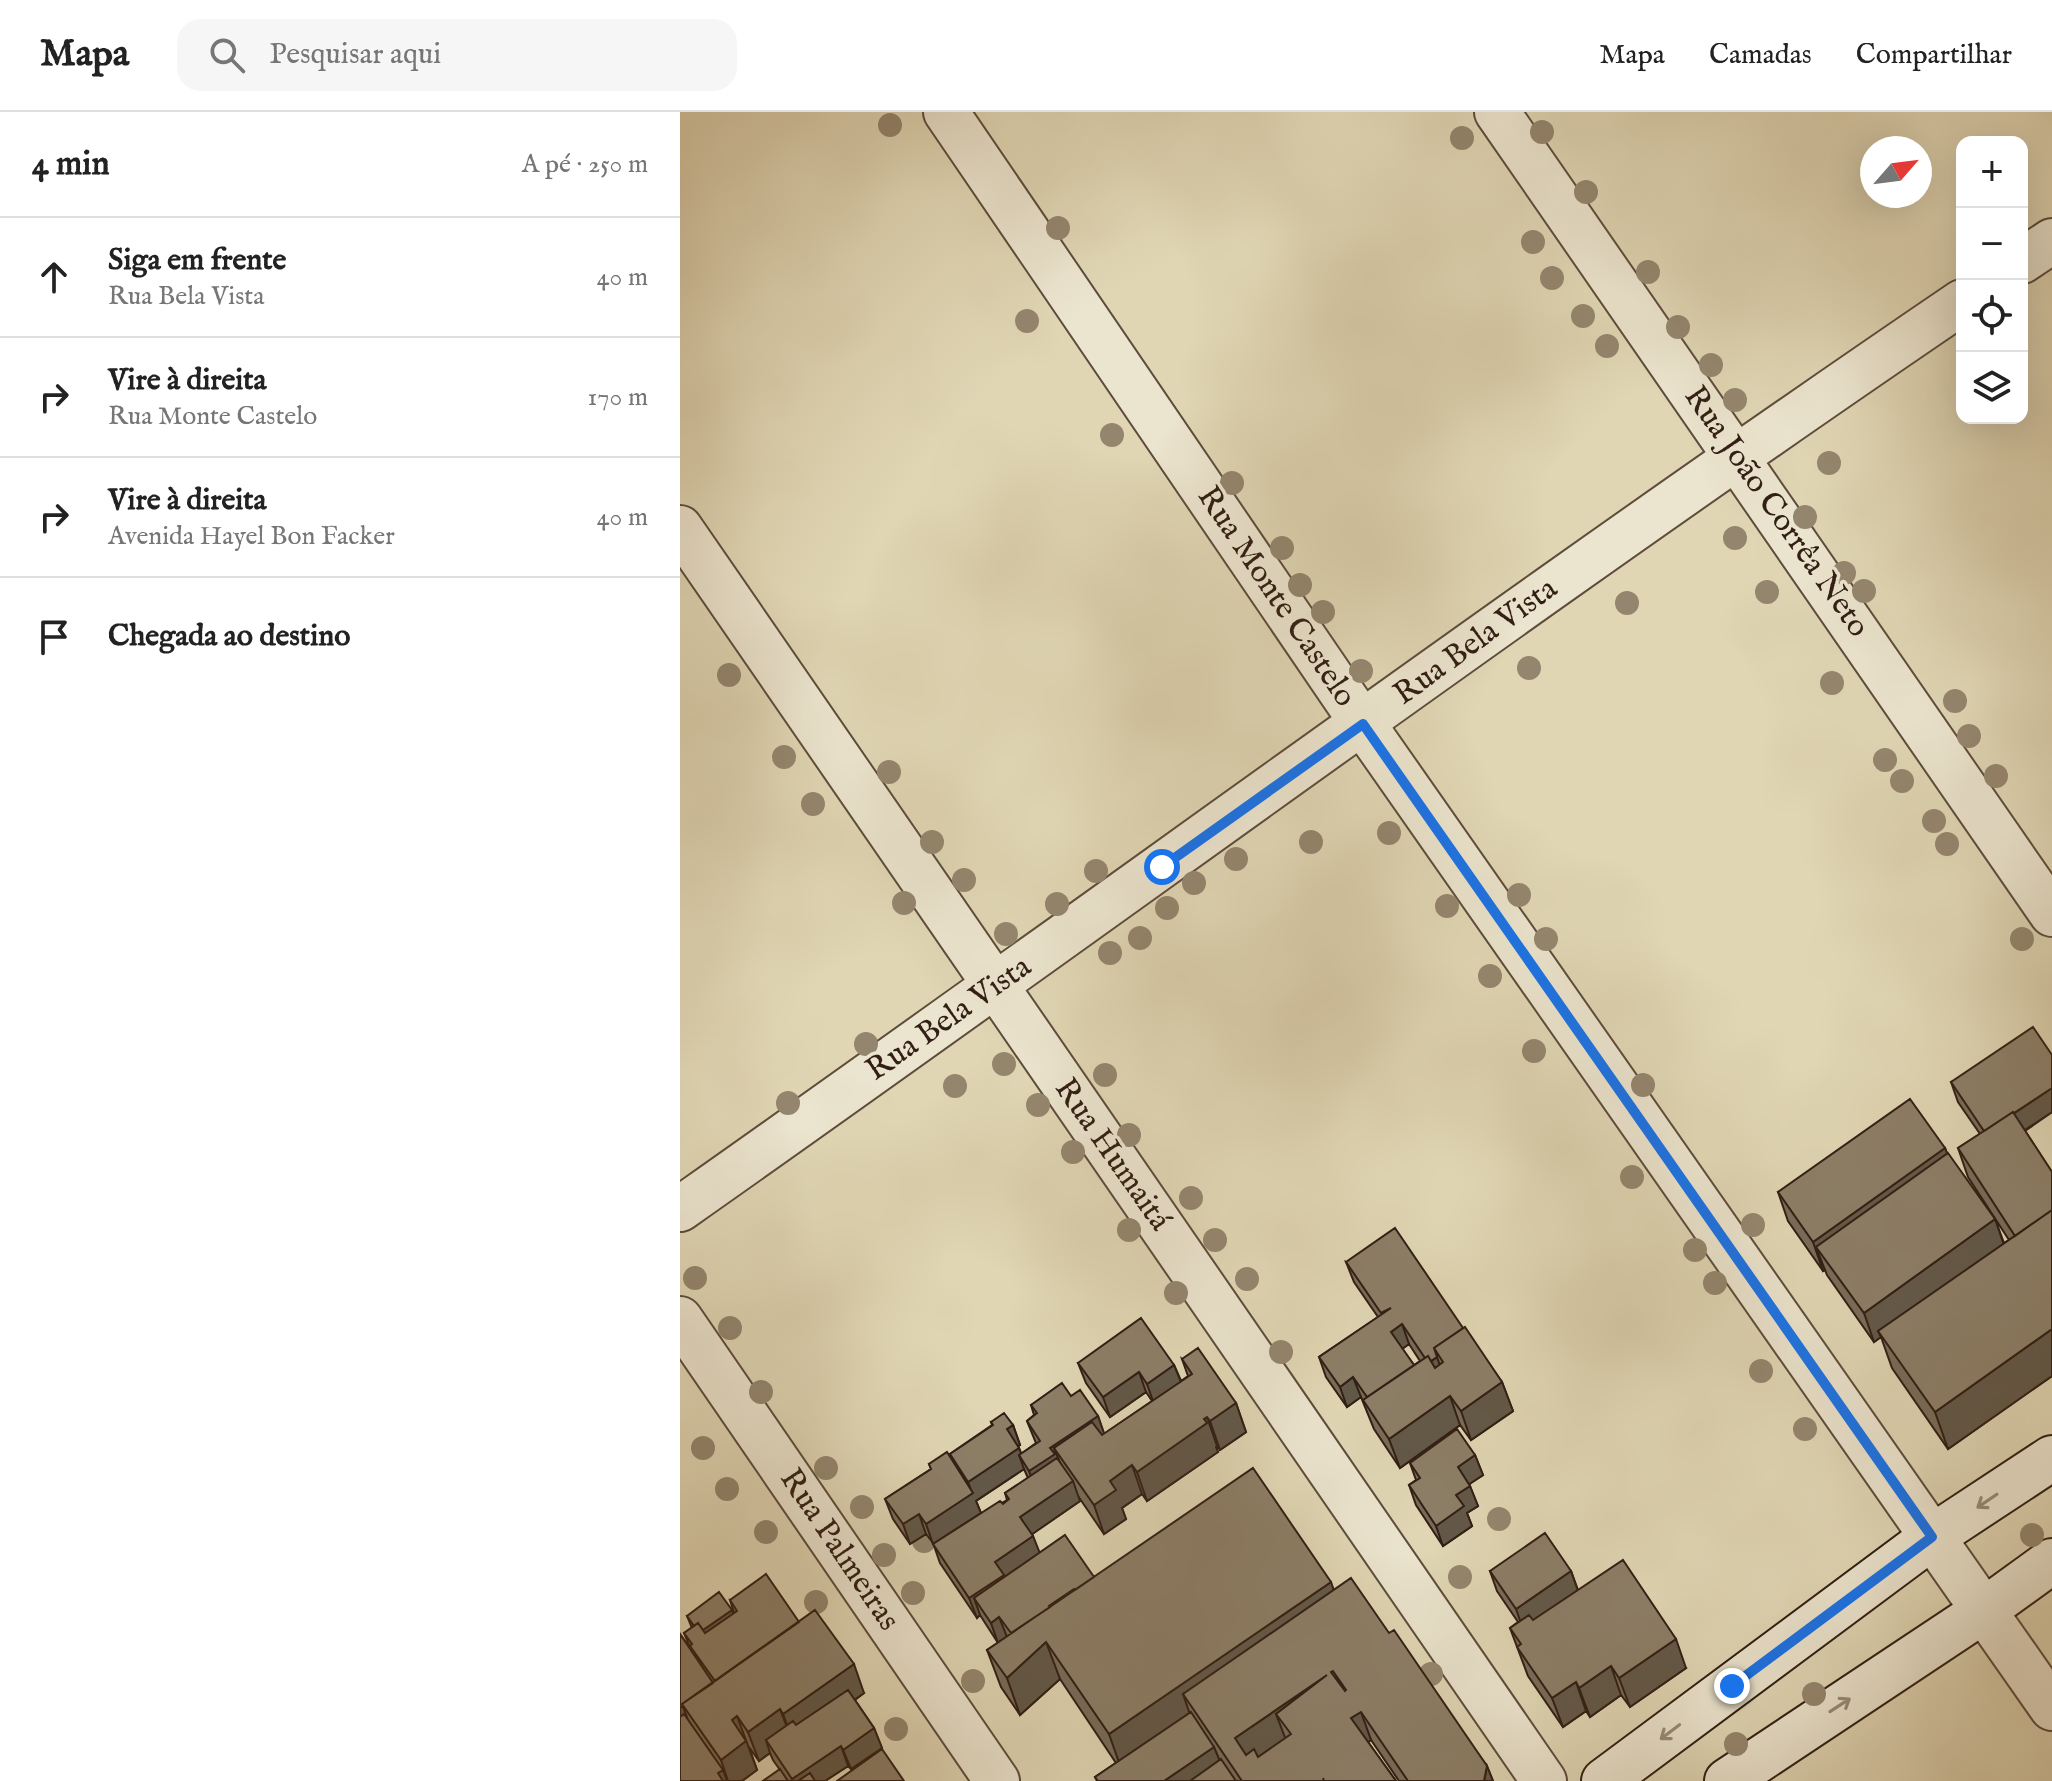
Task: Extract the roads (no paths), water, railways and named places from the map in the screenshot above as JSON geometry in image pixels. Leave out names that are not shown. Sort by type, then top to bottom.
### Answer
[{"type":"street","name":"Rua Monte Castelo","points":[[946,112],[1363,724],[2052,1708]]},
{"type":"street","name":"Rua João Corrêa Neto","points":[[1497,112],[2052,914]]},
{"type":"street","points":[[2028,257],[2052,241]]},
{"type":"street","name":"Rua Bela Vista","points":[[680,1209],[996,987],[1737,455],[1956,306]]},
{"type":"street","name":"Rua Humaitá","points":[[680,528],[1544,1781]]},
{"type":"street","name":"Rua Palmeiras","points":[[680,1319],[997,1781]]},
{"type":"street","points":[[1604,1781],[1932,1537],[2052,1458]]},
{"type":"street","points":[[1727,1781],[1983,1611],[2052,1561]]}]
